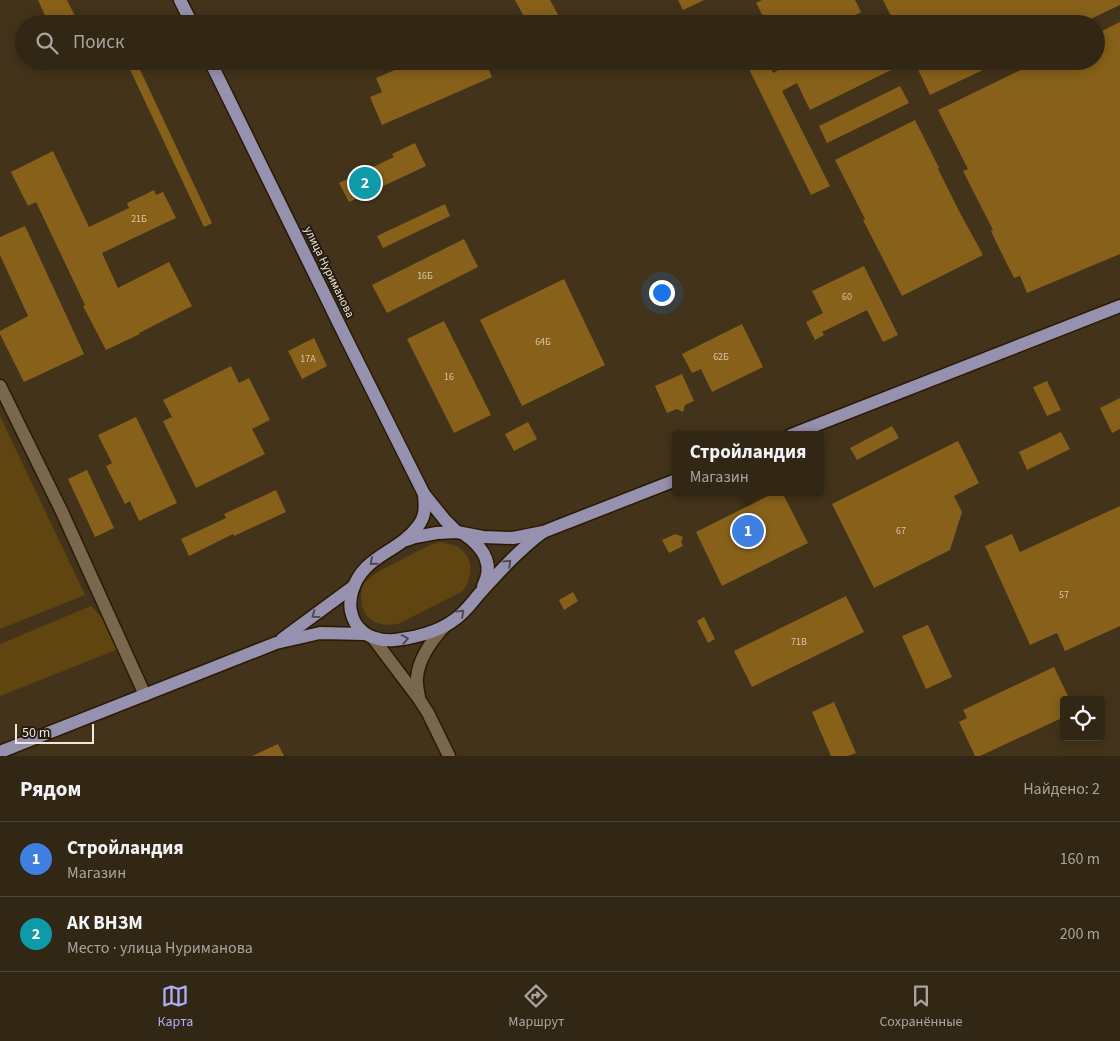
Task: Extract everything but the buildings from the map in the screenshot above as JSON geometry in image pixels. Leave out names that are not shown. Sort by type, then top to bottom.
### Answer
[{"type":"main road","points":[[180,0],[188,15]]},
{"type":"main road","name":"улица Нуриманова","points":[[214,70],[424,494],[445,520],[460,533]]},
{"type":"main road","points":[[801,431],[1120,306]]},
{"type":"main road","points":[[398,544],[415,537],[437,533],[460,533],[483,537],[513,538],[543,532],[672,482]]},
{"type":"main road","points":[[369,636],[357,626],[352,614],[350,600],[354,586],[367,567],[412,534],[418,527],[426,508],[424,494]]},
{"type":"main road","points":[[0,752],[276,643],[320,633],[369,636],[388,641],[424,634],[445,626],[462,614],[530,541],[543,532]]},
{"type":"main road","points":[[460,533],[480,547],[488,562],[488,574],[476,598]]},
{"type":"main road","points":[[276,643],[354,586]]},
{"type":"street","points":[[0,386],[62,512],[145,695]]},
{"type":"street","points":[[419,699],[417,677],[421,663],[431,641],[445,626]]},
{"type":"street","points":[[369,636],[419,699],[449,756]]},
{"type":"shaded area","points":[[0,416],[85,595],[0,629]]},
{"type":"shaded area","points":[[441,542],[458,547],[467,555],[471,571],[463,591],[398,624],[385,625],[374,622],[366,615],[362,607],[363,584],[379,571],[430,545]]},
{"type":"shaded area","points":[[91,606],[107,623],[121,648],[0,696],[0,644]]},
{"type":"place","name":"АК ВНЗМ","points":[[365,183]]},
{"type":"place","name":"Стройландия","points":[[748,531]]}]
